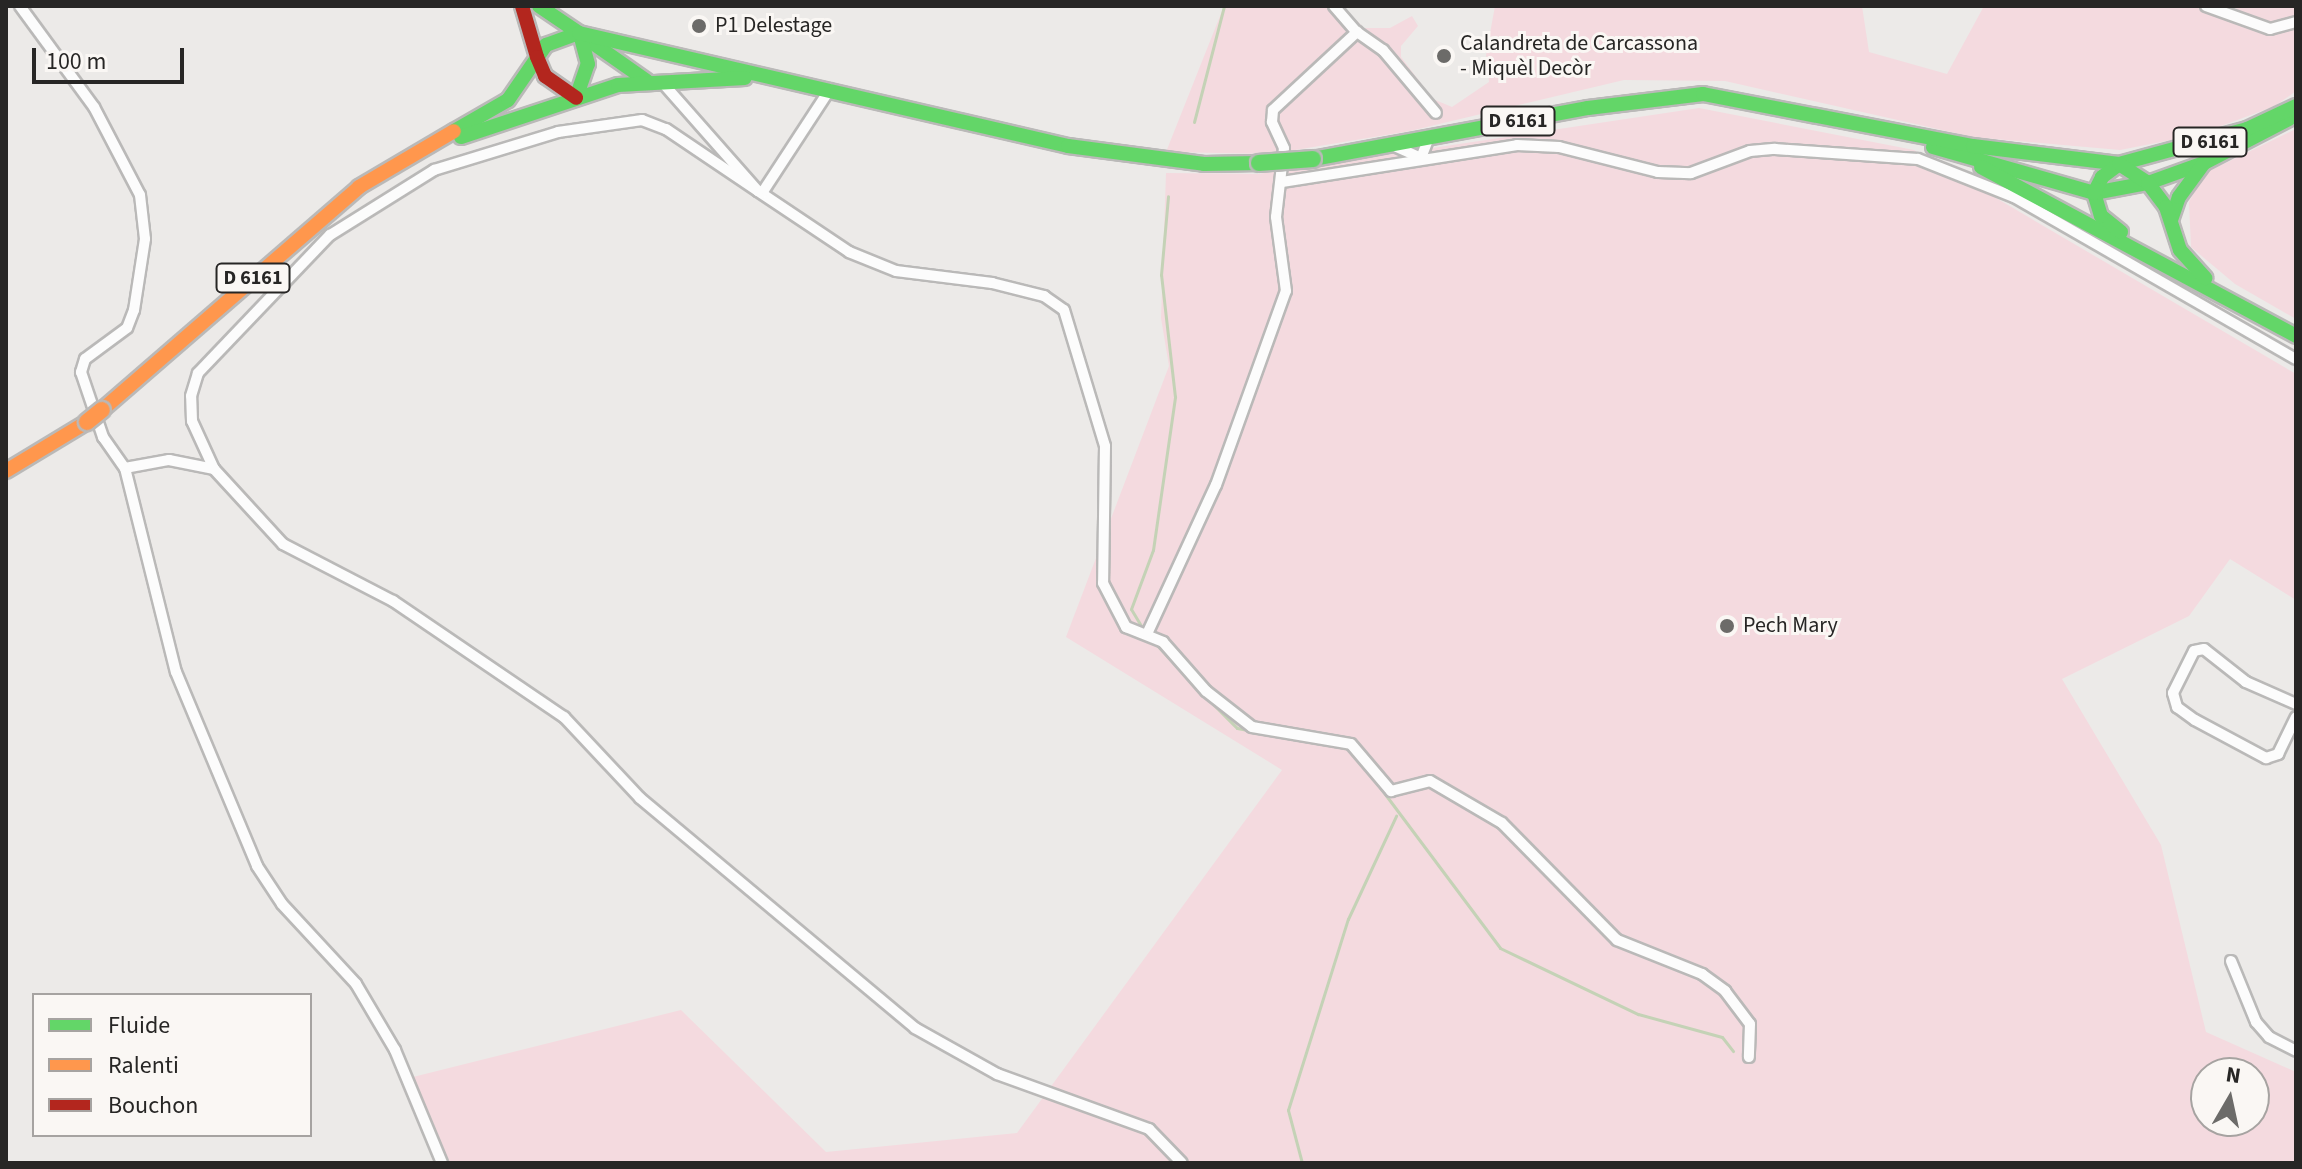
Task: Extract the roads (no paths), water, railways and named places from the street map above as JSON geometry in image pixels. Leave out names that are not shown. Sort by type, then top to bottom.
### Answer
[{"type":"main road","points":[[522,6],[545,76],[576,98],[588,64],[579,33]]},
{"type":"main road","points":[[539,6],[653,80]]},
{"type":"main road","points":[[411,156],[508,100],[537,57],[556,39],[579,33],[852,92]]},
{"type":"main road","name":"D 6161","points":[[6,471],[102,410],[359,187],[411,156],[527,111],[653,80],[739,77],[852,92],[1083,149],[1204,164],[1313,159],[1588,108],[1703,94],[2018,153],[2119,164],[2247,129],[2296,106]]},
{"type":"main road","name":"D 6161","points":[[1852,122],[2094,193],[2148,183],[2204,163],[2296,115]]},
{"type":"main road","points":[[1932,147],[2014,181],[2296,336]]},
{"type":"main road","points":[[2171,220],[2179,197],[2204,163]]},
{"type":"main road","points":[[2142,251],[2101,216],[2094,193],[2102,177],[2119,164],[2148,183],[2171,220],[2180,250],[2222,294]]},
{"type":"street","points":[[20,6],[37,23],[94,107],[140,195],[145,239],[134,310],[127,328],[85,359],[81,372],[103,437],[125,468],[176,672],[250,852],[282,904],[356,984],[395,1050],[442,1163]]},
{"type":"street","points":[[1334,6],[1357,32],[1383,50],[1436,113]]},
{"type":"street","points":[[2206,6],[2270,29],[2296,22]]},
{"type":"street","points":[[1147,634],[1216,485],[1286,291],[1276,217],[1284,148],[1272,122],[1273,110],[1357,32]]},
{"type":"street","points":[[653,80],[760,192]]},
{"type":"street","points":[[760,192],[830,89]]},
{"type":"street","points":[[1182,1163],[1149,1129],[997,1074],[915,1028],[640,798],[564,717],[393,601],[283,544],[214,469],[192,421],[191,396],[198,373],[330,235],[434,170],[558,132],[642,120],[666,129],[849,252],[896,271],[992,283],[1044,296],[1064,310],[1105,446],[1103,583],[1126,627],[1163,642],[1206,691],[1252,727],[1351,744],[1391,791],[1430,781],[1502,823],[1617,940],[1702,974],[1725,991],[1750,1024],[1749,1057]]},
{"type":"street","points":[[1421,158],[1422,144],[1429,137]]},
{"type":"street","points":[[1390,144],[1421,158]]},
{"type":"street","points":[[1282,182],[1421,158],[1531,146],[1658,172],[1691,173],[1723,159],[1775,149],[1918,159],[2014,197],[2296,359]]},
{"type":"street","points":[[125,468],[169,460],[214,469]]},
{"type":"street","points":[[2296,704],[2246,682],[2204,649],[2194,651],[2173,693],[2177,707],[2195,720],[2266,758],[2278,754],[2296,717]]},
{"type":"street","points":[[2231,961],[2256,1022],[2269,1037],[2296,1051]]},
{"type":"waterway","points":[[1194,122],[1224,6]]},
{"type":"waterway","points":[[1143,629],[1131,609],[1153,550],[1175,397],[1161,275],[1168,196]]},
{"type":"waterway","points":[[1153,641],[1197,688]]},
{"type":"waterway","points":[[1205,696],[1237,728],[1318,743]]},
{"type":"waterway","points":[[1367,770],[1500,948],[1638,1014],[1722,1037],[1733,1051]]},
{"type":"waterway","points":[[1302,1163],[1288,1110],[1348,919],[1396,816]]},
{"type":"place","name":"P1 Delestage","points":[[699,26]]},
{"type":"place","name":"Calandreta de Carcassona - Miquèl Decòr","points":[[1444,56]]},
{"type":"place","name":"Pech Mary","points":[[1727,626]]}]
